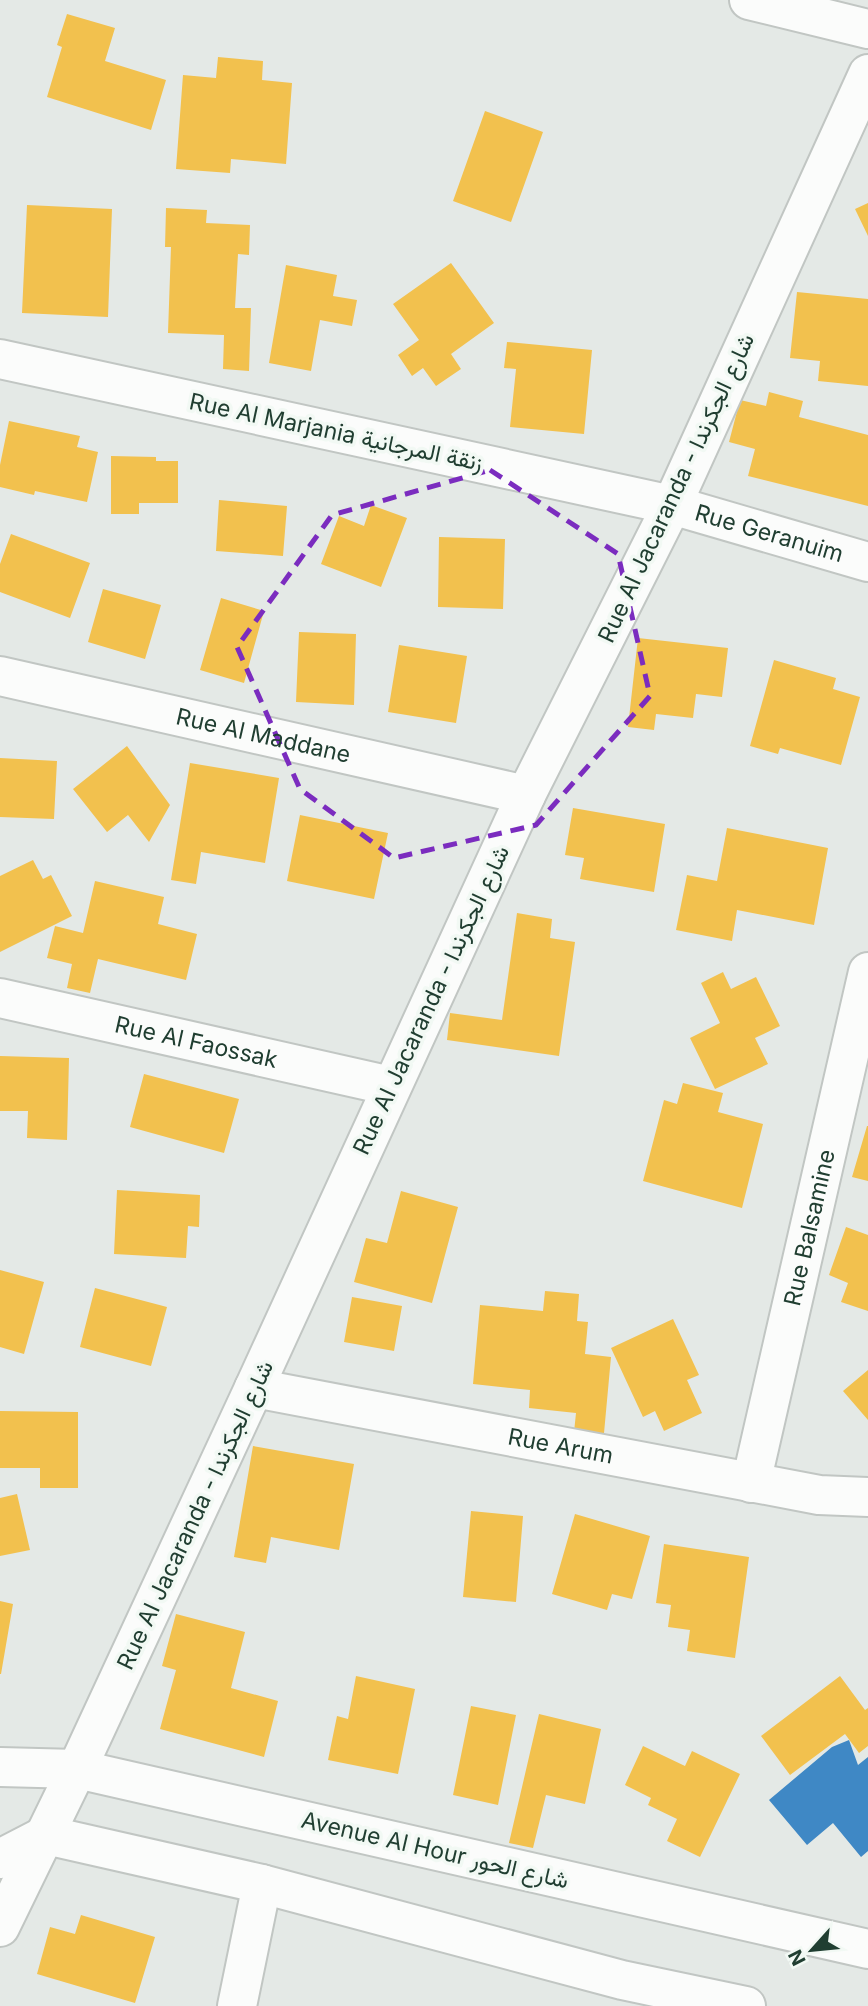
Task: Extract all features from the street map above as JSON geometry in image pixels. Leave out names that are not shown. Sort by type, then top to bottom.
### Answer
[{"type":"street","points":[[749,0],[868,29]]},
{"type":"street","name":"Rue Al Jacaranda - شارع الجكرندا","points":[[0,1927],[46,1835],[254,1388],[526,794],[672,505],[868,74]]},
{"type":"street","name":"Rue Al Marjania زنقة المرجانية","points":[[0,359],[672,505]]},
{"type":"street","name":"Rue Geranuim","points":[[672,505],[868,562]]},
{"type":"street","name":"Rue Al Maddane","points":[[0,676],[526,794]]},
{"type":"street","name":"Rue Balsamine","points":[[751,1483],[868,972]]},
{"type":"street","name":"Rue Al Faossak","points":[[0,998],[391,1086]]},
{"type":"street","name":"Rue Arum","points":[[254,1388],[751,1483],[819,1495],[868,1497]]},
{"type":"street","name":"Avenue Al Hour شارع الحور","points":[[0,1767],[76,1769],[868,1949]]},
{"type":"street","points":[[0,1859],[46,1835],[262,1884],[622,1980],[746,2006]]},
{"type":"street","points":[[237,2006],[262,1884]]},
{"type":"highlighted area","points":[[490,470],[618,554],[650,696],[536,825],[394,858],[300,789],[237,647],[332,515]]},
{"type":"building: Homes","points":[[67,14],[115,28],[105,61],[166,80],[151,130],[47,97],[62,47],[57,45]]},
{"type":"building: Homes","points":[[218,57],[263,61],[262,80],[292,83],[286,164],[231,159],[230,173],[176,169],[183,75],[216,78]]},
{"type":"building: Homes","points":[[485,111],[543,132],[511,222],[453,201]]},
{"type":"building: Homes","points":[[868,203],[868,236],[855,209]]},
{"type":"building: Homes","points":[[27,205],[112,209],[108,317],[22,313]]},
{"type":"building: Homes","points":[[166,208],[207,210],[206,223],[250,225],[249,255],[238,254],[235,308],[251,308],[249,371],[223,369],[224,335],[168,333],[171,247],[165,247]]},
{"type":"building: Homes","points":[[451,263],[494,323],[451,354],[461,369],[436,386],[423,368],[412,376],[398,355],[419,340],[393,304]]},
{"type":"building: Homes","points":[[286,265],[337,275],[333,296],[357,300],[352,326],[320,320],[311,371],[269,363]]},
{"type":"building: Homes","points":[[797,292],[868,299],[868,386],[818,381],[820,361],[790,358]]},
{"type":"building: Homes","points":[[507,342],[592,350],[584,434],[510,427],[516,369],[504,368]]},
{"type":"building: Homes","points":[[769,392],[803,401],[799,417],[868,435],[868,506],[748,476],[755,449],[729,442],[740,400],[766,406]]},
{"type":"building: Homes","points":[[9,421],[80,436],[77,447],[98,452],[87,502],[35,491],[34,495],[0,487],[0,465]]},
{"type":"building: Homes","points":[[111,456],[156,457],[156,461],[178,461],[178,503],[139,503],[139,514],[111,514]]},
{"type":"building: Homes","points":[[219,500],[287,506],[283,556],[216,551]]},
{"type":"building: Homes","points":[[371,505],[407,518],[381,587],[321,564],[339,516],[364,526]]},
{"type":"building: Homes","points":[[11,534],[90,563],[70,618],[0,592],[0,564]]},
{"type":"building: Homes","points":[[439,537],[505,539],[503,609],[438,607]]},
{"type":"building: Homes","points":[[103,589],[161,605],[145,659],[88,642]]},
{"type":"building: Homes","points":[[221,598],[264,611],[244,683],[200,670]]},
{"type":"building: Homes","points":[[299,632],[356,634],[354,705],[296,702]]},
{"type":"building: Homes","points":[[638,638],[728,648],[722,697],[696,694],[693,718],[656,714],[654,730],[628,727]]},
{"type":"building: Homes","points":[[399,645],[467,656],[456,723],[388,712]]},
{"type":"building: Homes","points":[[774,660],[836,678],[833,689],[860,697],[841,765],[780,748],[778,754],[750,746]]},
{"type":"building: Homes","points":[[127,746],[170,805],[149,842],[128,815],[107,832],[73,789]]},
{"type":"building: Homes","points":[[0,758],[57,761],[54,819],[0,817]]},
{"type":"building: Homes","points":[[190,763],[279,778],[265,863],[201,852],[196,884],[171,880]]},
{"type":"building: Homes","points":[[573,808],[665,824],[654,892],[580,879],[584,858],[565,855]]},
{"type":"building: Homes","points":[[300,815],[388,833],[374,899],[287,881]]},
{"type":"building: Homes","points":[[727,828],[828,848],[814,925],[737,910],[732,941],[676,930],[687,875],[717,881]]},
{"type":"building: Homes","points":[[33,860],[43,879],[51,875],[72,916],[0,952],[0,876]]},
{"type":"building: Homes","points":[[95,881],[164,897],[158,924],[197,934],[186,980],[98,959],[90,993],[67,988],[72,964],[47,958],[55,926],[83,933]]},
{"type":"building: Homes","points":[[517,913],[552,919],[550,938],[575,942],[559,1056],[447,1040],[450,1013],[502,1020]]},
{"type":"building: Homes","points":[[723,972],[731,989],[756,977],[780,1026],[755,1038],[768,1064],[715,1089],[690,1038],[720,1023],[701,983]]},
{"type":"building: Homes","points":[[0,1056],[69,1058],[67,1140],[27,1138],[28,1111],[0,1111]]},
{"type":"building: Homes","points":[[144,1074],[239,1099],[224,1153],[130,1127]]},
{"type":"building: Homes","points":[[683,1083],[723,1093],[718,1112],[763,1124],[742,1208],[643,1181],[664,1100],[677,1104]]},
{"type":"building: Homes","points":[[868,1126],[868,1181],[852,1177]]},
{"type":"building: Homes","points":[[117,1190],[200,1195],[199,1227],[188,1226],[186,1258],[114,1254]]},
{"type":"building: Homes","points":[[401,1191],[458,1207],[432,1303],[354,1282],[366,1238],[387,1243]]},
{"type":"building: Homes","points":[[846,1227],[868,1235],[868,1311],[841,1302],[848,1283],[829,1275]]},
{"type":"building: Homes","points":[[0,1270],[44,1282],[24,1354],[0,1347]]},
{"type":"building: Homes","points":[[95,1288],[167,1307],[151,1366],[80,1347]]},
{"type":"building: Homes","points":[[545,1291],[579,1294],[577,1321],[588,1322],[585,1354],[611,1357],[603,1444],[573,1442],[576,1413],[529,1408],[530,1390],[473,1384],[480,1305],[543,1311]]},
{"type":"building: Homes","points":[[352,1297],[402,1306],[394,1351],[344,1342]]},
{"type":"building: Homes","points":[[673,1319],[699,1375],[687,1380],[702,1413],[664,1431],[655,1411],[643,1417],[611,1348]]},
{"type":"building: Homes","points":[[868,1370],[868,1420],[843,1391]]},
{"type":"building: Homes","points":[[0,1411],[78,1412],[78,1488],[40,1488],[40,1468],[0,1468]]},
{"type":"building: Homes","points":[[253,1446],[354,1464],[339,1550],[271,1537],[266,1563],[234,1557]]},
{"type":"building: Homes","points":[[17,1494],[30,1550],[0,1556],[0,1498]]},
{"type":"building: Homes","points":[[471,1511],[523,1516],[516,1602],[463,1597]]},
{"type":"building: Homes","points":[[575,1514],[650,1536],[632,1599],[612,1594],[607,1610],[552,1594]]},
{"type":"building: Homes","points":[[664,1544],[749,1557],[735,1658],[687,1651],[690,1630],[668,1627],[671,1605],[656,1603]]},
{"type":"building: Homes","points":[[0,1601],[13,1604],[1,1674],[0,1674]]},
{"type":"building: Homes","points":[[176,1614],[245,1632],[231,1688],[278,1701],[264,1757],[160,1729],[176,1670],[162,1666]]},
{"type":"building: Homes","points":[[356,1676],[415,1689],[398,1774],[328,1760],[337,1716],[348,1719]]},
{"type":"building: Homes","points":[[840,1676],[865,1710],[868,1708],[868,1746],[859,1753],[845,1734],[790,1775],[761,1736]]},
{"type":"building: Homes","points":[[471,1706],[516,1715],[498,1805],[453,1795]]},
{"type":"building: Homes","points":[[539,1714],[601,1729],[585,1804],[546,1795],[533,1848],[509,1843]]},
{"type":"building: Homes","points":[[643,1746],[685,1766],[692,1751],[740,1774],[700,1857],[667,1841],[677,1819],[648,1805],[651,1798],[625,1785]]},
{"type":"building: Homes","points":[[81,1915],[155,1937],[135,2003],[37,1974],[50,1927],[75,1934]]},
{"type":"building: Schools","points":[[849,1740],[858,1765],[868,1757],[868,1851],[861,1857],[833,1823],[807,1845],[769,1800],[832,1747]]}]
